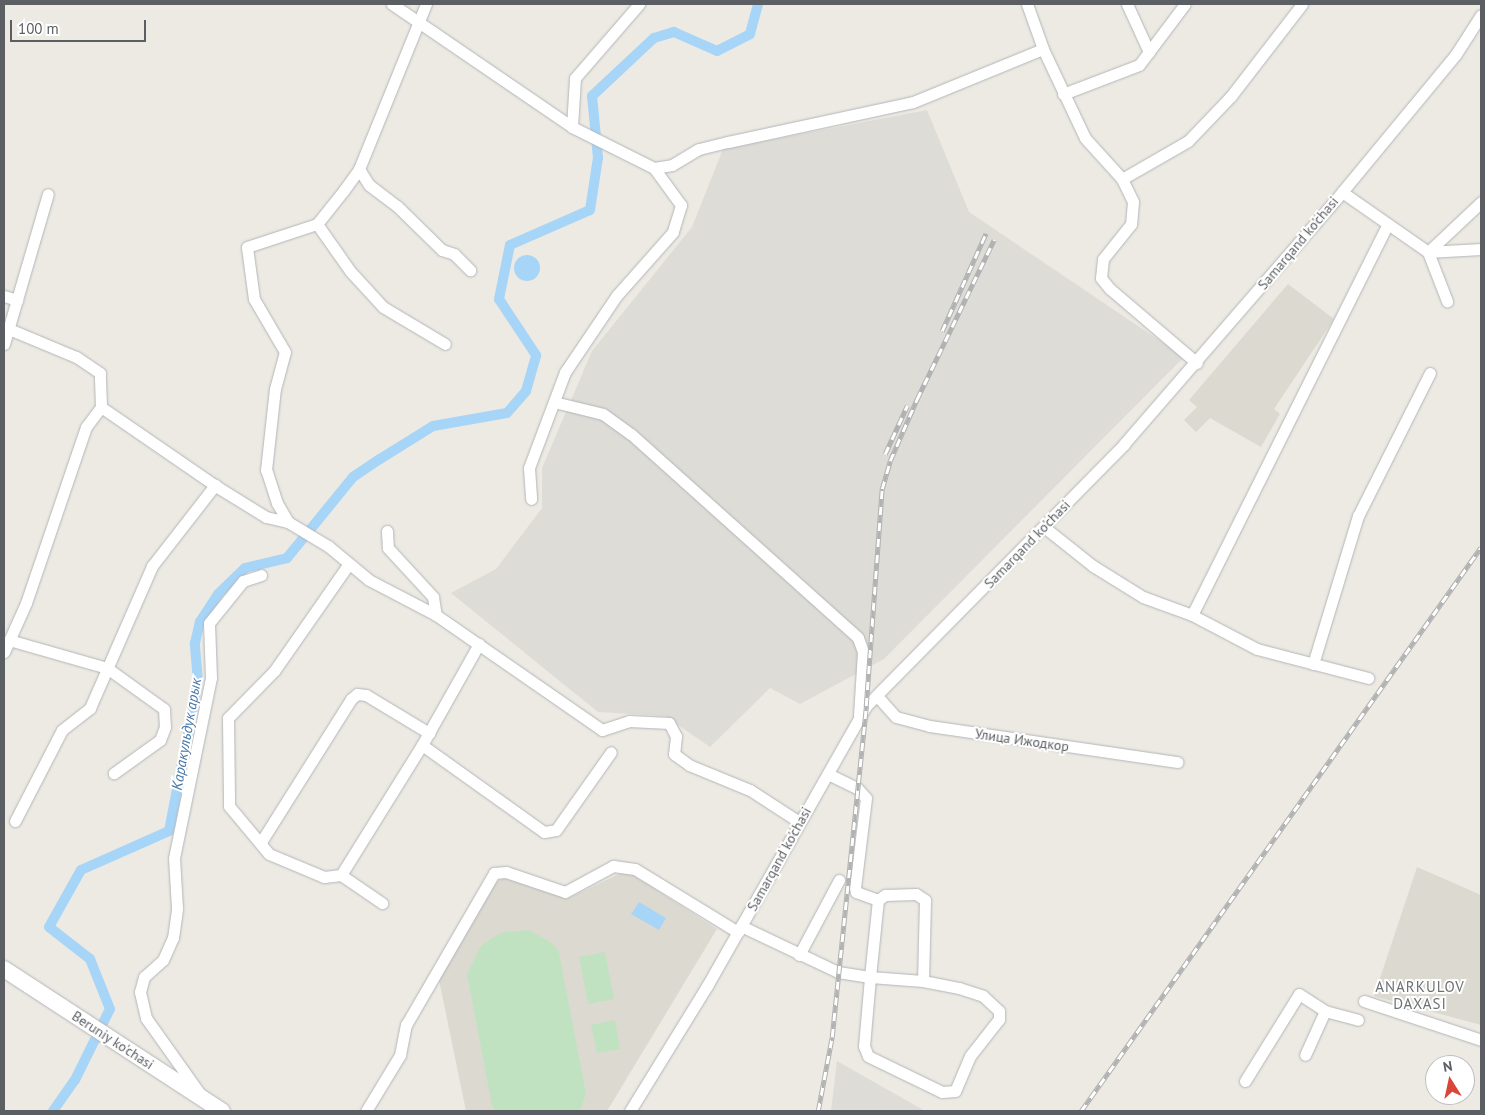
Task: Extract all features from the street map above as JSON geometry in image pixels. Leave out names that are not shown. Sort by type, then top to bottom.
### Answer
[{"type":"main road","name":"Beruniy ko'chasi","points":[[4,969],[74,1021],[199,1104],[222,1111]]},
{"type":"main road","name":"Beruniy ko'chasi","points":[[4,982],[74,1021]]},
{"type":"street","points":[[392,4],[572,127],[654,168],[681,204],[673,232],[616,295],[592,327],[565,372],[529,468],[531,499]]},
{"type":"street","points":[[288,522],[277,503],[266,470],[275,389],[286,352],[254,299],[246,247],[317,224],[359,169],[420,24],[426,4]]},
{"type":"street","points":[[572,127],[575,78],[639,4]]},
{"type":"street","points":[[1027,4],[1043,49],[1085,138],[1122,179],[1134,202],[1134,216],[1129,228],[1103,260],[1101,278],[1110,289],[1197,362]]},
{"type":"street","points":[[1127,4],[1149,52]]},
{"type":"street","points":[[1063,94],[1139,65],[1185,4]]},
{"type":"street","points":[[1122,179],[1188,141],[1230,96],[1302,4]]},
{"type":"street","name":"Samarqand ko'chasi","points":[[630,1111],[740,929],[798,822],[828,774],[866,706],[1124,444],[1197,362],[1342,192],[1456,54],[1481,15]]},
{"type":"street","points":[[654,168],[672,165],[699,149],[913,102],[1043,49]]},
{"type":"street","points":[[359,169],[369,185],[397,206],[442,250],[454,254],[470,270]]},
{"type":"street","points":[[1342,192],[1428,252],[1447,301]]},
{"type":"street","points":[[4,344],[48,194]]},
{"type":"street","points":[[1428,252],[1481,202]]},
{"type":"street","points":[[317,224],[350,271],[384,307],[445,344]]},
{"type":"street","points":[[1192,615],[1388,224]]},
{"type":"street","points":[[1428,252],[1481,248]]},
{"type":"street","points":[[4,296],[17,300]]},
{"type":"street","points":[[4,652],[26,603],[86,427],[101,407],[100,373],[76,357],[9,329]]},
{"type":"street","points":[[1313,664],[1358,516],[1430,372]]},
{"type":"street","points":[[554,402],[603,414],[631,434],[858,638],[863,652],[858,721]]},
{"type":"street","points":[[101,407],[215,485],[266,517],[288,522],[328,546],[348,565],[369,580],[436,615],[602,730],[629,721],[669,723],[676,736],[674,754],[681,760],[750,790],[798,822]]},
{"type":"street","points":[[15,821],[62,730],[90,708],[152,566],[215,485]]},
{"type":"street","points":[[1044,527],[1093,566],[1143,597],[1192,615],[1257,649],[1368,678]]},
{"type":"street","points":[[387,531],[388,548],[433,597],[436,615]]},
{"type":"street","points":[[348,565],[274,672],[228,718],[229,806],[261,842],[269,854],[324,877],[340,875],[382,903]]},
{"type":"street","points":[[199,1104],[146,1018],[140,992],[144,977],[163,960],[173,938],[177,908],[174,858],[211,678],[209,624],[243,581],[262,575]]},
{"type":"street","points":[[9,640],[107,668],[164,709],[165,727],[160,740],[114,773]]},
{"type":"street","points":[[340,875],[422,745],[479,644]]},
{"type":"street","points":[[261,842],[351,699],[357,694],[366,694],[429,733]]},
{"type":"street","name":"Улица Ижодкор","points":[[877,696],[896,717],[930,726],[1176,762]]},
{"type":"street","points":[[422,745],[544,832],[556,830],[611,752]]},
{"type":"street","points":[[828,774],[857,788],[866,798],[855,886],[856,892],[878,900]]},
{"type":"street","points":[[366,1111],[400,1055],[406,1025],[494,873],[506,872],[565,892],[613,866],[635,869],[740,929],[838,972],[870,977],[923,981],[983,996],[999,1011],[999,1019],[970,1056],[955,1091],[948,1093],[868,1056],[864,1046],[870,977],[878,900],[885,895],[916,894],[925,900],[923,981]]},
{"type":"street","points":[[799,955],[839,880]]},
{"type":"street","points":[[1245,1081],[1299,994],[1325,1011],[1358,1020]]},
{"type":"street","points":[[1364,1001],[1481,1040]]},
{"type":"street","points":[[1305,1055],[1325,1011]]},
{"type":"shaded area","points":[[927,110],[969,212],[1184,357],[884,659],[800,704],[770,688],[710,747],[665,716],[598,712],[451,593],[496,569],[542,508],[542,468],[592,351],[692,227],[723,149]]},
{"type":"shaded area","points":[[1288,284],[1334,319],[1274,409],[1280,414],[1261,447],[1210,418],[1196,432],[1184,420],[1197,407],[1189,400]]},
{"type":"shaded area","points":[[1417,867],[1481,895],[1481,1025],[1374,996]]},
{"type":"shaded area","points":[[621,873],[633,875],[717,929],[607,1111],[466,1111],[439,980],[496,882],[504,878],[567,899]]},
{"type":"shaded area","points":[[837,1061],[925,1111],[831,1111]]},
{"type":"green space","points":[[529,930],[552,943],[559,952],[586,1094],[580,1111],[496,1111],[492,1106],[467,974],[481,946],[492,938],[504,932]]},
{"type":"green space","points":[[605,952],[614,999],[588,1004],[579,957]]},
{"type":"green space","points":[[615,1020],[620,1049],[597,1053],[591,1025]]},
{"type":"water","points":[[527,255],[536,259],[540,268],[536,277],[527,281],[518,277],[514,268],[518,259]]},
{"type":"water","points":[[639,902],[666,918],[659,930],[631,914]]},
{"type":"waterway","name":"Каракульдук арык","points":[[53,1111],[75,1080],[110,1009],[90,959],[49,927],[81,870],[169,831],[198,681],[195,643],[200,622],[218,594],[245,568],[287,558],[353,477],[433,426],[507,413],[526,391],[536,355],[499,299],[510,245],[590,210],[598,158],[592,96],[654,38],[674,32],[717,51],[750,34],[758,4]]},
{"type":"railway","points":[[942,331],[986,233]]},
{"type":"railway","points":[[818,1111],[832,1037],[866,706],[882,489],[890,461],[917,399],[994,240]]},
{"type":"railway","points":[[885,454],[907,406]]},
{"type":"railway","points":[[1081,1111],[1481,547]]},
{"type":"district","name":"ANARKULOV DAXASI","points":[[1420,994]]}]
